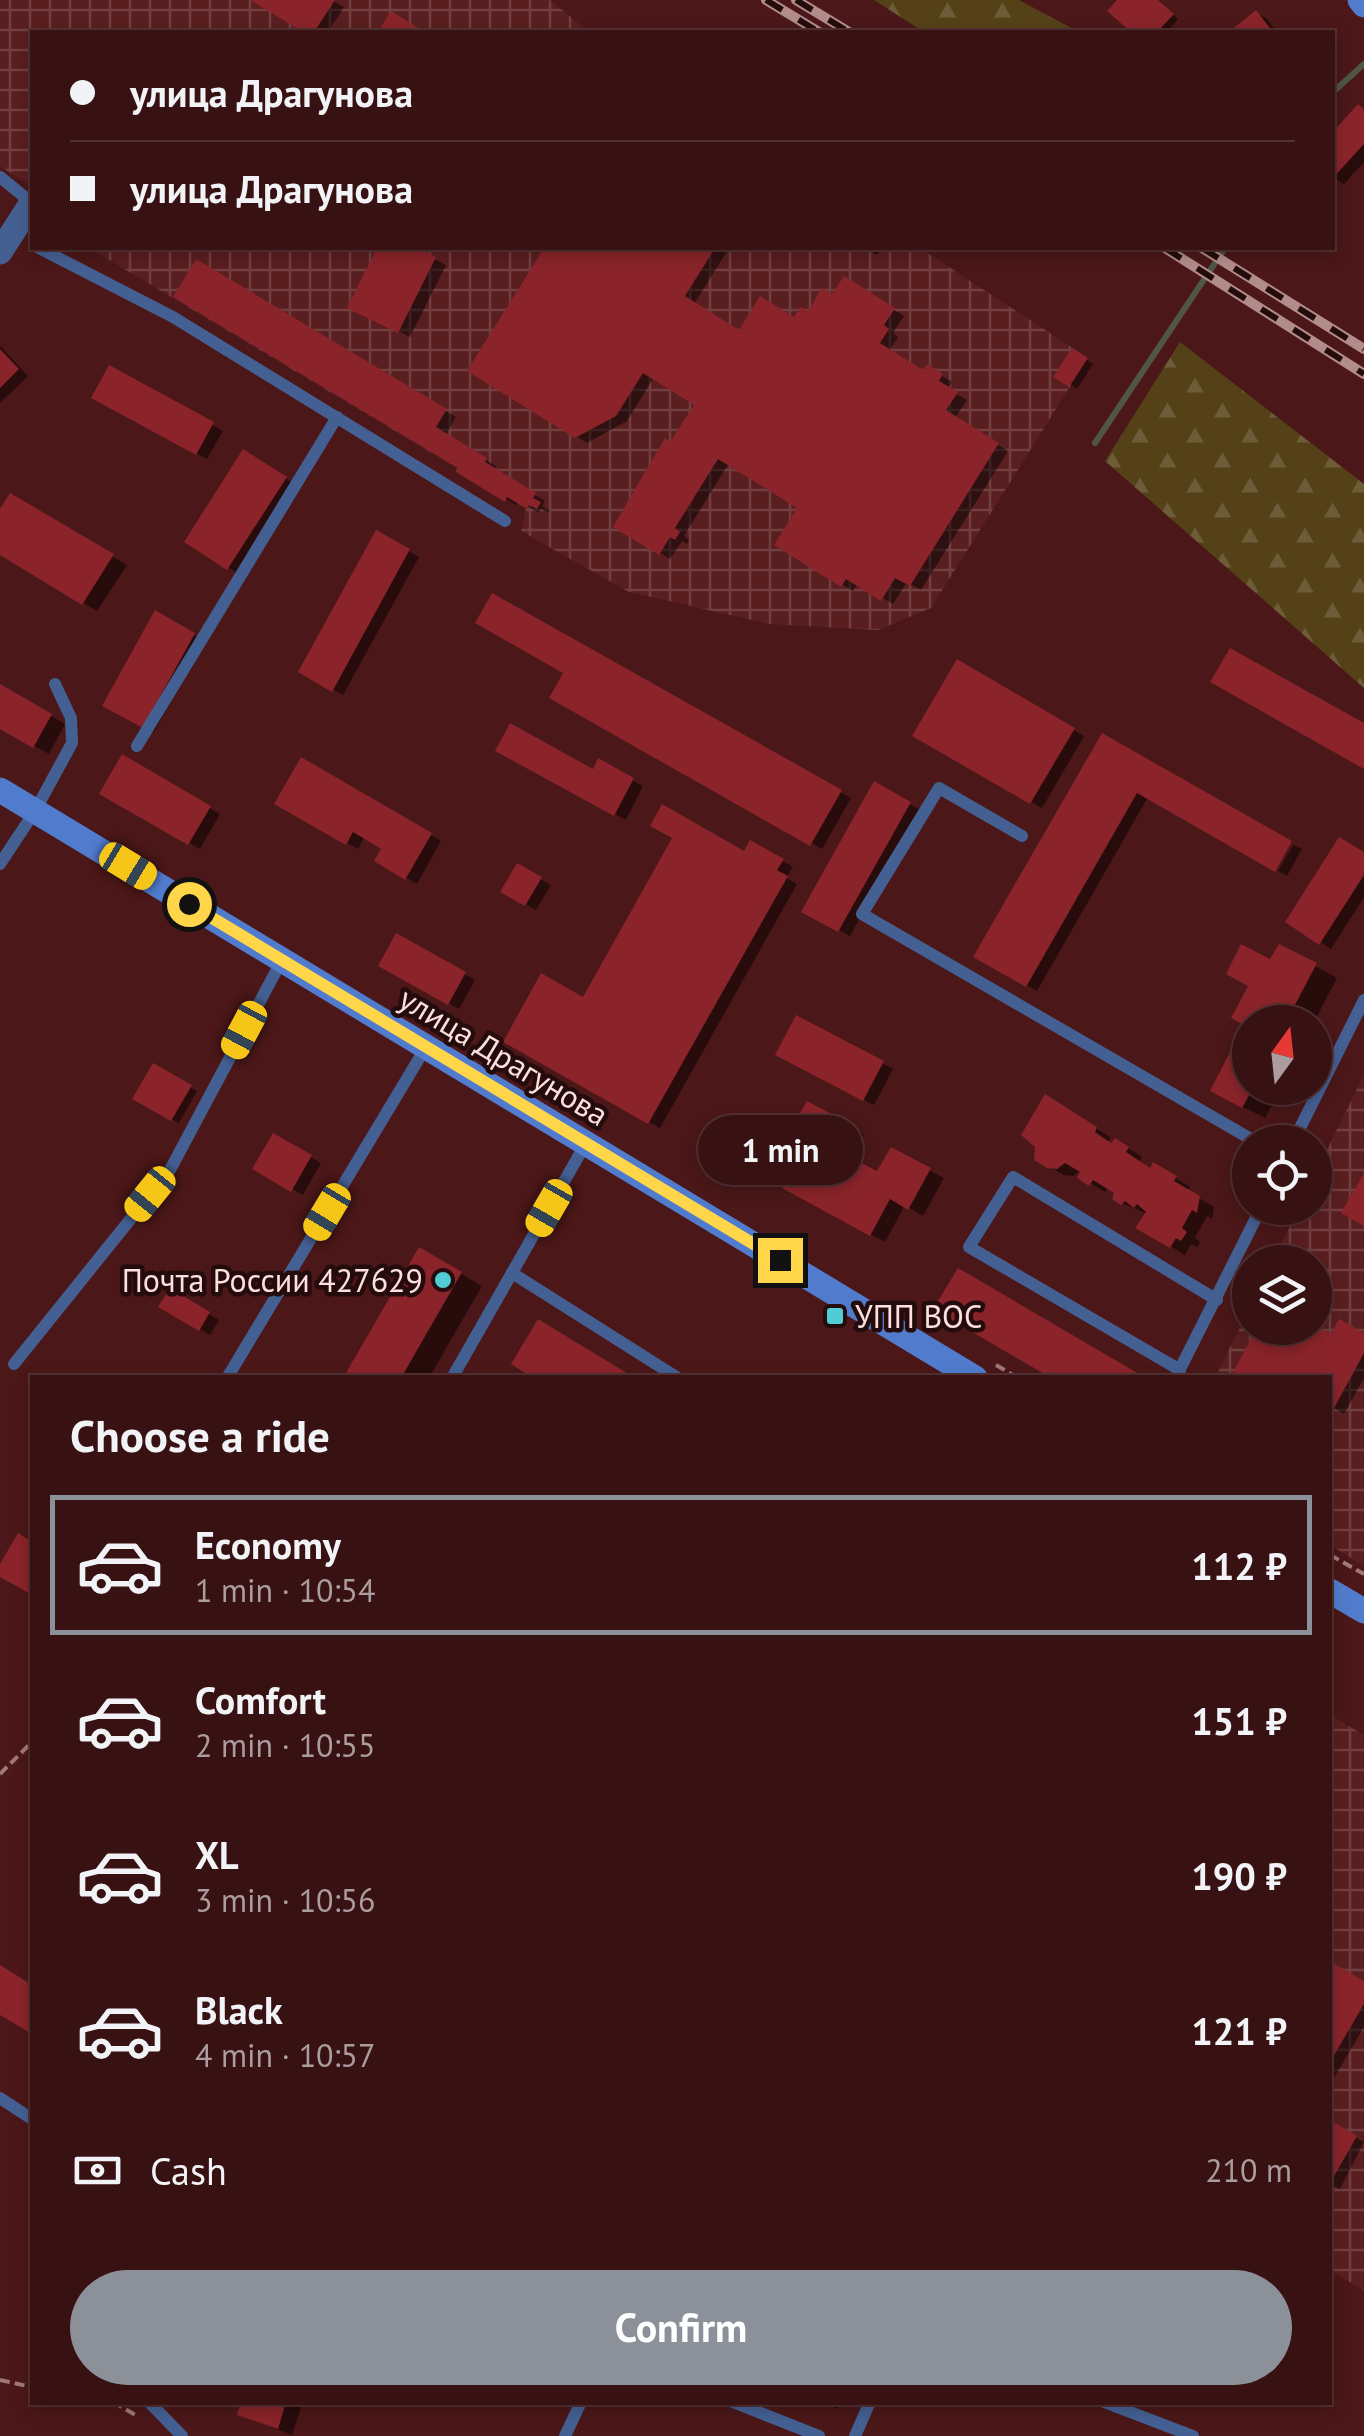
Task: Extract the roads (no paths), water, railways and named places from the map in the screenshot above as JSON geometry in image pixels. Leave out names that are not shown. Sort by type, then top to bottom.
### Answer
[{"type":"main road","name":"улица Драгунова","points":[[0,790],[969,1375]]},
{"type":"main road","points":[[1332,1592],[1364,1612]]},
{"type":"street","points":[[15,243],[30,208]]},
{"type":"lane","points":[[0,177],[30,201]]},
{"type":"lane","points":[[44,250],[173,316],[505,521]]},
{"type":"lane","points":[[137,746],[337,417]]},
{"type":"lane","points":[[0,864],[72,743],[71,718],[55,684]]},
{"type":"lane","points":[[1022,836],[938,788],[862,914],[1232,1128]]},
{"type":"lane","points":[[14,1364],[170,1170],[282,960]]},
{"type":"lane","points":[[1302,1125],[1364,1000]]},
{"type":"lane","points":[[229,1375],[426,1047]]},
{"type":"lane","points":[[454,1375],[586,1143]]},
{"type":"lane","points":[[1217,1300],[1012,1177],[969,1247],[1178,1374],[1217,1300],[1253,1225]]},
{"type":"lane","points":[[512,1273],[673,1375]]},
{"type":"lane","points":[[0,2098],[30,2119]]},
{"type":"lane","points":[[151,2405],[182,2436]]},
{"type":"lane","points":[[565,2436],[580,2405]]},
{"type":"lane","points":[[741,2405],[819,2436]]},
{"type":"lane","points":[[855,2436],[869,2405]]},
{"type":"lane","points":[[1112,2405],[1193,2436]]},
{"type":"waterway","points":[[1335,90],[1364,64]]},
{"type":"waterway","points":[[1095,443],[1224,250]]},
{"type":"railway","points":[[766,0],[816,30]]},
{"type":"railway","points":[[796,0],[846,30]]},
{"type":"railway","points":[[1168,250],[1364,374]]},
{"type":"railway","points":[[1205,250],[1364,349]]},
{"type":"place","name":"Почта России 427629","points":[[443,1280]]},
{"type":"place","name":"УПП ВОС","points":[[835,1316]]}]
